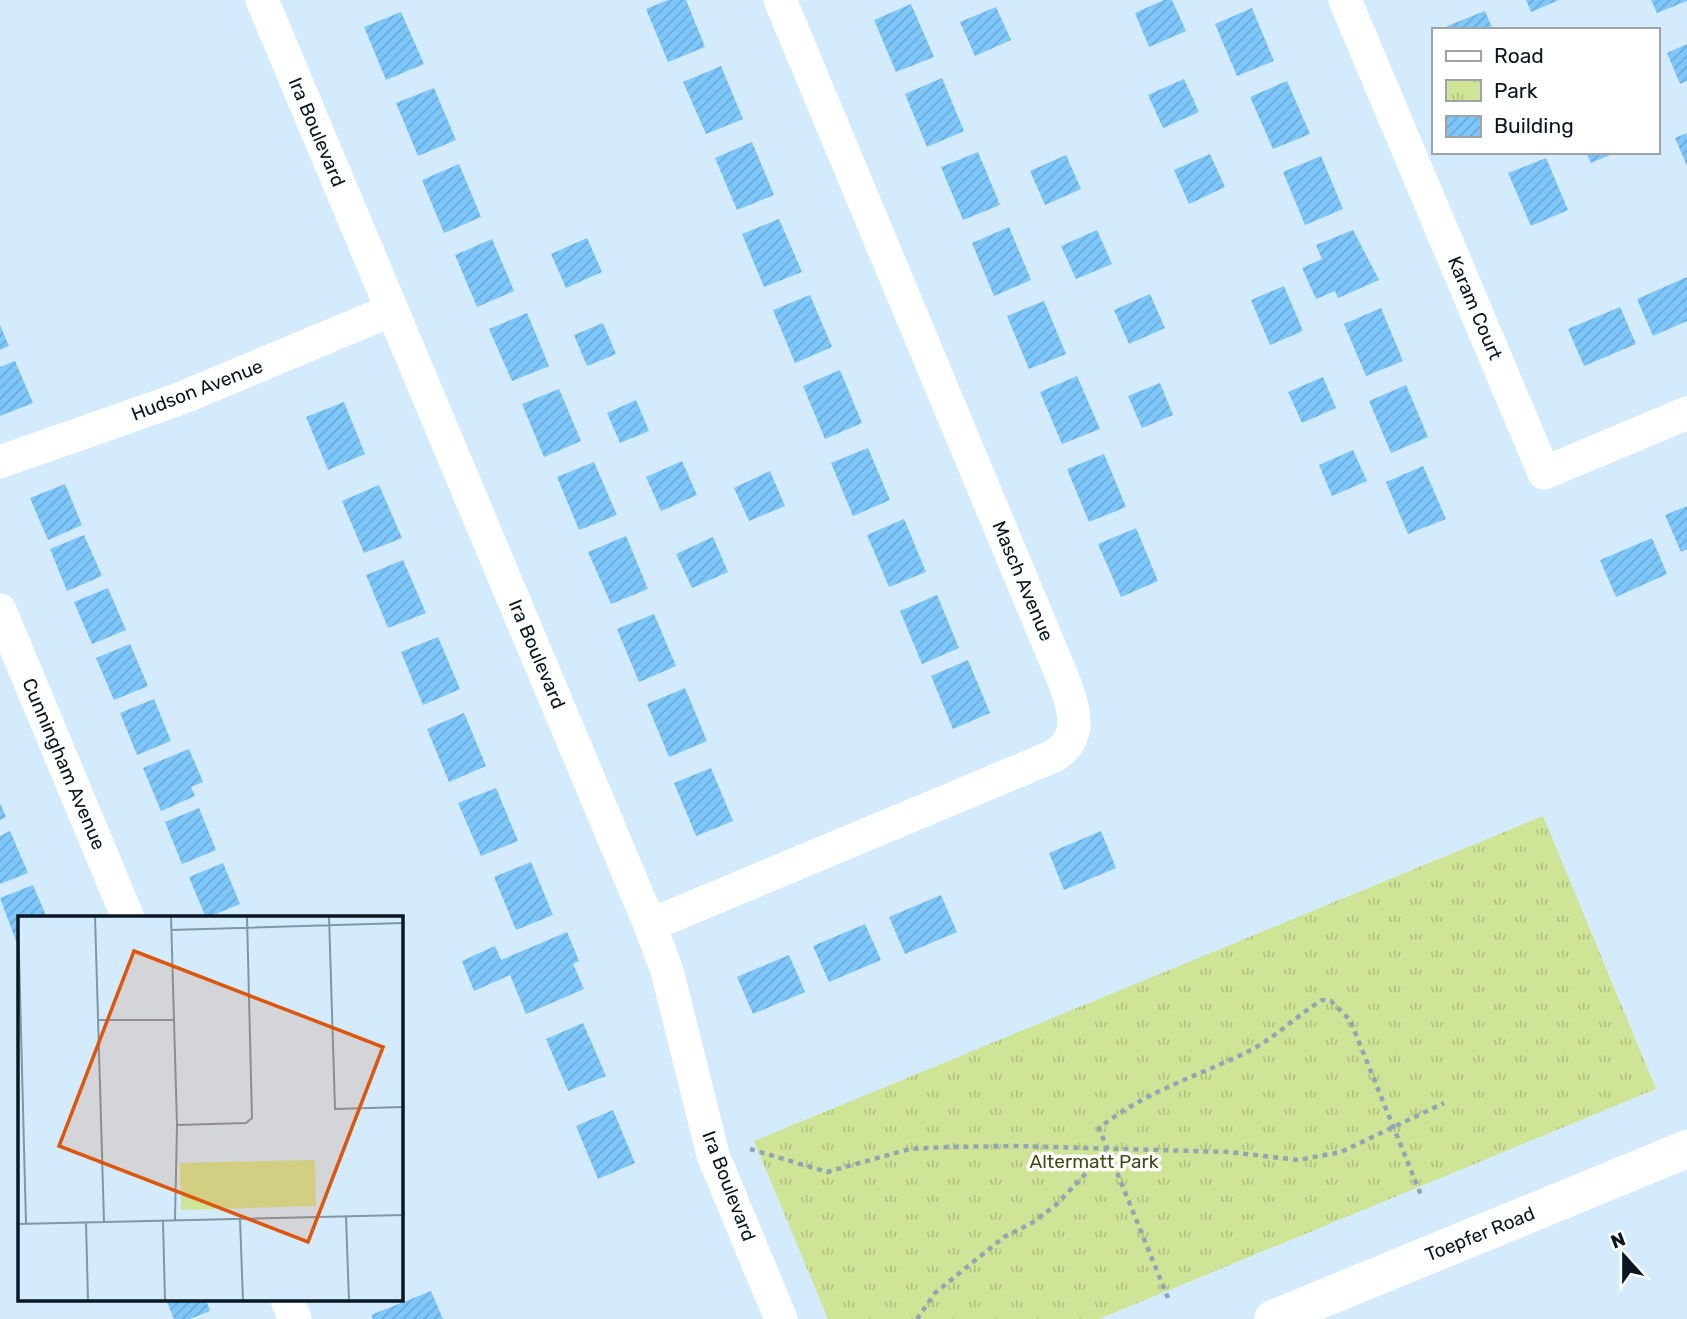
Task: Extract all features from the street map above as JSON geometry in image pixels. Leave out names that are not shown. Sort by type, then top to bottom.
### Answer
[{"type":"street","name":"Ira Boulevard","points":[[262,0],[650,925],[667,971],[713,1155],[781,1319]]},
{"type":"street","name":"Masch Avenue","points":[[650,925],[1054,755],[1072,739],[1074,728],[1075,713],[1064,681],[780,0]]},
{"type":"street","name":"Karam Court","points":[[1345,0],[1544,473],[1687,413]]},
{"type":"street","name":"Hudson Avenue","points":[[0,462],[179,399],[392,310]]},
{"type":"street","name":"Cunningham Avenue","points":[[0,610],[127,916]]},
{"type":"street","name":"Toepfer Road","points":[[1273,1319],[1687,1149]]},
{"type":"street","points":[[288,1302],[295,1319]]},
{"type":"path","points":[[1168,1298],[1099,1128],[1120,1111],[1176,1081],[1246,1053],[1322,1000],[1331,1001],[1350,1020],[1421,1195]]},
{"type":"path","points":[[750,1149],[827,1172],[910,1149],[1016,1146],[1229,1152],[1298,1160],[1341,1152],[1444,1103]]},
{"type":"path","points":[[917,1319],[935,1293],[1004,1237],[1057,1204],[1109,1149]]},
{"type":"green space","name":"Altermatt Park","points":[[1543,816],[1656,1089],[1099,1319],[828,1319],[754,1141]]},
{"type":"building","points":[[668,0],[686,0],[705,47],[668,62],[646,9]]},
{"type":"building","points":[[1164,0],[1172,0],[1186,31],[1149,47],[1135,13]]},
{"type":"building","points":[[1526,0],[1559,0],[1531,12]]},
{"type":"building","points":[[1651,0],[1687,0],[1687,1],[1657,13]]},
{"type":"building","points":[[911,4],[934,57],[896,72],[874,20]]},
{"type":"building","points":[[996,7],[1011,40],[975,56],[960,22]]},
{"type":"building","points":[[1252,8],[1274,61],[1237,76],[1215,24]]},
{"type":"building","points":[[1485,11],[1492,28],[1448,28],[1447,26]]},
{"type":"building","points":[[401,12],[424,64],[386,80],[364,27]]},
{"type":"building","points":[[1687,44],[1687,81],[1680,84],[1667,53]]},
{"type":"building","points":[[721,66],[743,119],[706,134],[683,82]]},
{"type":"building","points":[[942,78],[964,131],[927,147],[905,94]]},
{"type":"building","points":[[1184,79],[1199,112],[1163,128],[1148,95]]},
{"type":"building","points":[[1287,81],[1310,134],[1273,149],[1250,97]]},
{"type":"building","points":[[434,88],[456,140],[418,156],[396,103]]},
{"type":"building","points":[[1687,133],[1687,166],[1675,138]]},
{"type":"building","points":[[752,142],[774,195],[737,210],[715,158]]},
{"type":"building","points":[[978,152],[1000,205],[963,220],[941,167]]},
{"type":"building","points":[[1210,154],[1225,187],[1189,204],[1174,170]]},
{"type":"building","points":[[1587,154],[1612,154],[1591,163]]},
{"type":"building","points":[[1066,155],[1081,189],[1045,205],[1030,171]]},
{"type":"building","points":[[1321,156],[1343,209],[1305,225],[1283,172]]},
{"type":"building","points":[[1546,158],[1568,210],[1531,226],[1508,173]]},
{"type":"building","points":[[459,164],[481,217],[444,233],[422,180]]},
{"type":"building","points":[[779,219],[802,272],[764,287],[742,234]]},
{"type":"building","points":[[1009,227],[1031,280],[994,296],[972,243]]},
{"type":"building","points":[[1097,230],[1112,264],[1076,279],[1061,246]]},
{"type":"building","points":[[1353,230],[1379,280],[1338,298],[1335,291],[1316,299],[1302,268],[1322,259],[1316,245]]},
{"type":"building","points":[[587,238],[602,272],[566,288],[551,254]]},
{"type":"building","points":[[492,239],[514,291],[477,307],[455,255]]},
{"type":"building","points":[[1687,277],[1687,321],[1653,336],[1637,299]]},
{"type":"building","points":[[1284,286],[1303,331],[1270,345],[1251,300]]},
{"type":"building","points":[[1150,294],[1165,328],[1129,344],[1114,310]]},
{"type":"building","points":[[810,295],[832,347],[795,363],[773,310]]},
{"type":"building","points":[[1044,301],[1066,354],[1029,369],[1007,316]]},
{"type":"building","points":[[1620,307],[1636,344],[1584,366],[1568,329]]},
{"type":"building","points":[[1381,308],[1403,361],[1366,376],[1344,324]]},
{"type":"building","points":[[527,313],[549,366],[512,381],[489,329]]},
{"type":"building","points":[[603,323],[616,354],[587,366],[574,335]]},
{"type":"building","points":[[0,325],[9,346],[0,350]]},
{"type":"building","points":[[15,361],[33,403],[0,416],[0,367]]},
{"type":"building","points":[[840,370],[862,423],[825,439],[803,386]]},
{"type":"building","points":[[1077,376],[1100,429],[1062,444],[1040,392]]},
{"type":"building","points":[[1323,377],[1336,408],[1302,423],[1288,392]]},
{"type":"building","points":[[1160,383],[1173,415],[1142,428],[1128,396]]},
{"type":"building","points":[[1406,385],[1428,437],[1391,453],[1369,401]]},
{"type":"building","points":[[559,389],[581,441],[544,457],[522,404]]},
{"type":"building","points":[[636,400],[649,431],[620,443],[607,413]]},
{"type":"building","points":[[344,402],[365,454],[328,470],[306,417]]},
{"type":"building","points":[[868,448],[890,500],[853,516],[831,463]]},
{"type":"building","points":[[1353,450],[1367,481],[1332,496],[1319,465]]},
{"type":"building","points":[[1104,454],[1126,507],[1089,522],[1067,469]]},
{"type":"building","points":[[682,461],[697,495],[661,511],[646,477]]},
{"type":"building","points":[[594,462],[617,515],[579,530],[557,477]]},
{"type":"building","points":[[1423,466],[1446,519],[1408,534],[1386,482]]},
{"type":"building","points":[[770,471],[785,506],[749,521],[734,488]]},
{"type":"building","points":[[65,484],[82,525],[48,540],[30,498]]},
{"type":"building","points":[[379,485],[402,538],[364,553],[342,501]]},
{"type":"building","points":[[1687,506],[1687,549],[1681,552],[1665,515]]},
{"type":"building","points":[[904,519],[926,572],[889,587],[867,535]]},
{"type":"building","points":[[1136,528],[1158,581],[1121,597],[1098,544]]},
{"type":"building","points":[[84,535],[102,576],[67,591],[50,549]]},
{"type":"building","points":[[626,536],[648,589],[611,604],[588,552]]},
{"type":"building","points":[[713,537],[728,572],[692,588],[676,554]]},
{"type":"building","points":[[1652,538],[1667,574],[1616,597],[1600,560]]},
{"type":"building","points":[[403,560],[426,613],[388,628],[366,575]]},
{"type":"building","points":[[108,588],[126,630],[92,644],[74,602]]},
{"type":"building","points":[[937,595],[959,648],[922,664],[900,611]]},
{"type":"building","points":[[654,614],[676,666],[639,682],[617,629]]},
{"type":"building","points":[[438,637],[460,689],[423,705],[401,652]]},
{"type":"building","points":[[130,644],[148,686],[114,700],[96,658]]},
{"type":"building","points":[[968,660],[990,713],[953,729],[931,676]]},
{"type":"building","points":[[685,688],[707,741],[669,757],[647,704]]},
{"type":"building","points":[[154,699],[171,741],[137,755],[120,713]]},
{"type":"building","points":[[464,713],[486,766],[449,782],[427,729]]},
{"type":"building","points":[[189,749],[203,782],[191,787],[195,796],[161,811],[143,768]]},
{"type":"building","points":[[711,768],[733,821],[696,836],[674,783]]},
{"type":"building","points":[[496,788],[518,841],[481,856],[458,803]]},
{"type":"building","points":[[0,803],[6,817],[0,820]]},
{"type":"building","points":[[199,808],[216,850],[182,864],[165,822]]},
{"type":"building","points":[[10,831],[28,873],[0,884],[0,836]]},
{"type":"building","points":[[1101,831],[1116,868],[1064,890],[1049,853]]},
{"type":"building","points":[[531,862],[553,915],[516,930],[494,877]]},
{"type":"building","points":[[223,863],[240,904],[205,916],[189,877]]},
{"type":"building","points":[[33,885],[46,916],[18,916],[16,941],[0,898]]},
{"type":"building","points":[[941,895],[957,932],[905,954],[889,917]]},
{"type":"building","points":[[865,924],[881,960],[829,982],[813,946]]},
{"type":"building","points":[[567,932],[579,961],[573,964],[584,989],[526,1014],[510,975],[474,991],[462,961],[495,946],[501,960]]},
{"type":"building","points":[[789,955],[805,992],[753,1014],[737,977]]},
{"type":"building","points":[[583,1023],[606,1076],[568,1091],[546,1039]]},
{"type":"building","points":[[613,1110],[635,1163],[598,1179],[576,1126]]},
{"type":"building","points":[[431,1291],[443,1319],[373,1319],[371,1315]]},
{"type":"building","points":[[167,1302],[207,1302],[210,1311],[190,1319],[174,1319]]}]
